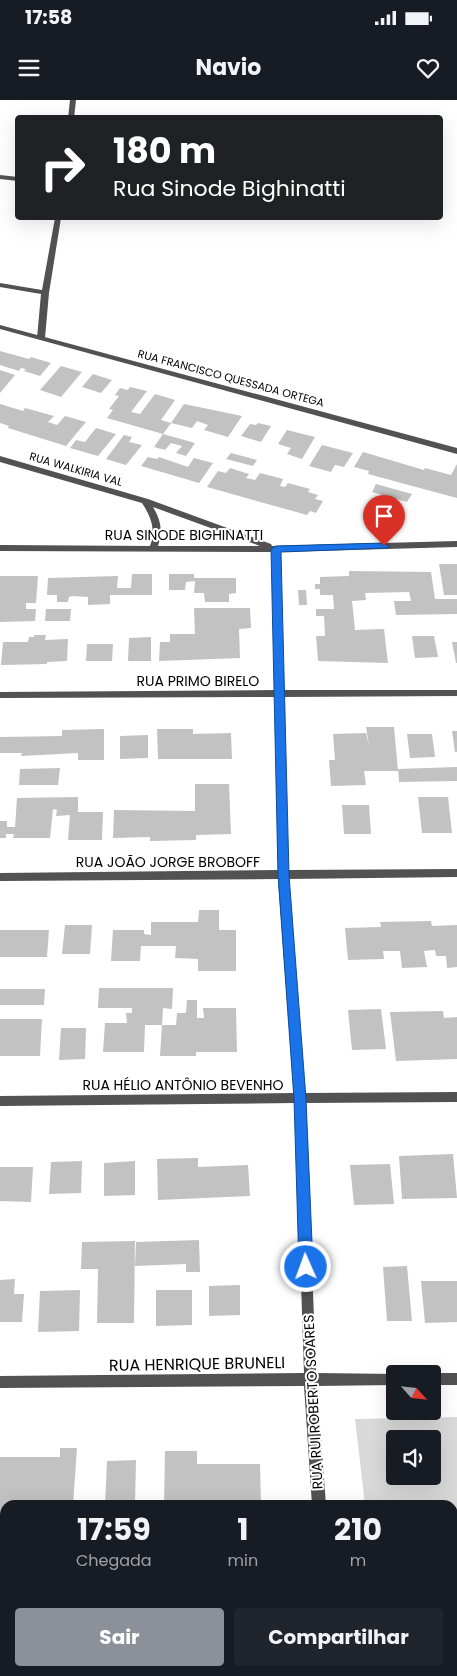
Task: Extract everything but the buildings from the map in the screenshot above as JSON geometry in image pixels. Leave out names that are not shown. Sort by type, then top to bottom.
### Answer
[{"type":"street","points":[[72,115],[73,100]]},
{"type":"street","points":[[0,177],[15,179]]},
{"type":"street","points":[[41,338],[45,293],[58,220]]},
{"type":"street","points":[[0,285],[45,293]]},
{"type":"street","name":"RUA FRANCISCO QUESSADA ORTEGA","points":[[0,327],[457,451]]},
{"type":"street","name":"RUA WALKIRIA VAL","points":[[0,459],[146,501],[276,549]]},
{"type":"street","points":[[146,501],[157,517],[158,534],[153,549]]},
{"type":"street","name":"RUA SINODE BIGHINATTI","points":[[0,548],[276,549],[457,544]]},
{"type":"street","name":"RUA RUI ROBERTO SOARES","points":[[276,549],[283,875],[300,1099],[310,1379],[319,1500]]},
{"type":"street","name":"RUA PRIMO BIRELO","points":[[0,695],[457,693]]},
{"type":"street","name":"RUA JOÃO JORGE BROBOFF","points":[[0,877],[457,873]]},
{"type":"street","name":"RUA HÉLIO ANTÔNIO BEVENHO","points":[[0,1101],[457,1097]]},
{"type":"street","name":"RUA HENRIQUE BRUNELI","points":[[0,1382],[386,1379]]},
{"type":"street","points":[[441,1379],[457,1379]]},
{"type":"shaded area","points":[[441,1417],[457,1417],[457,1500],[364,1500],[355,1419],[441,1420]]},
{"type":"route","points":[[306,1267],[300,1099],[283,875],[276,549],[384,546]]}]
